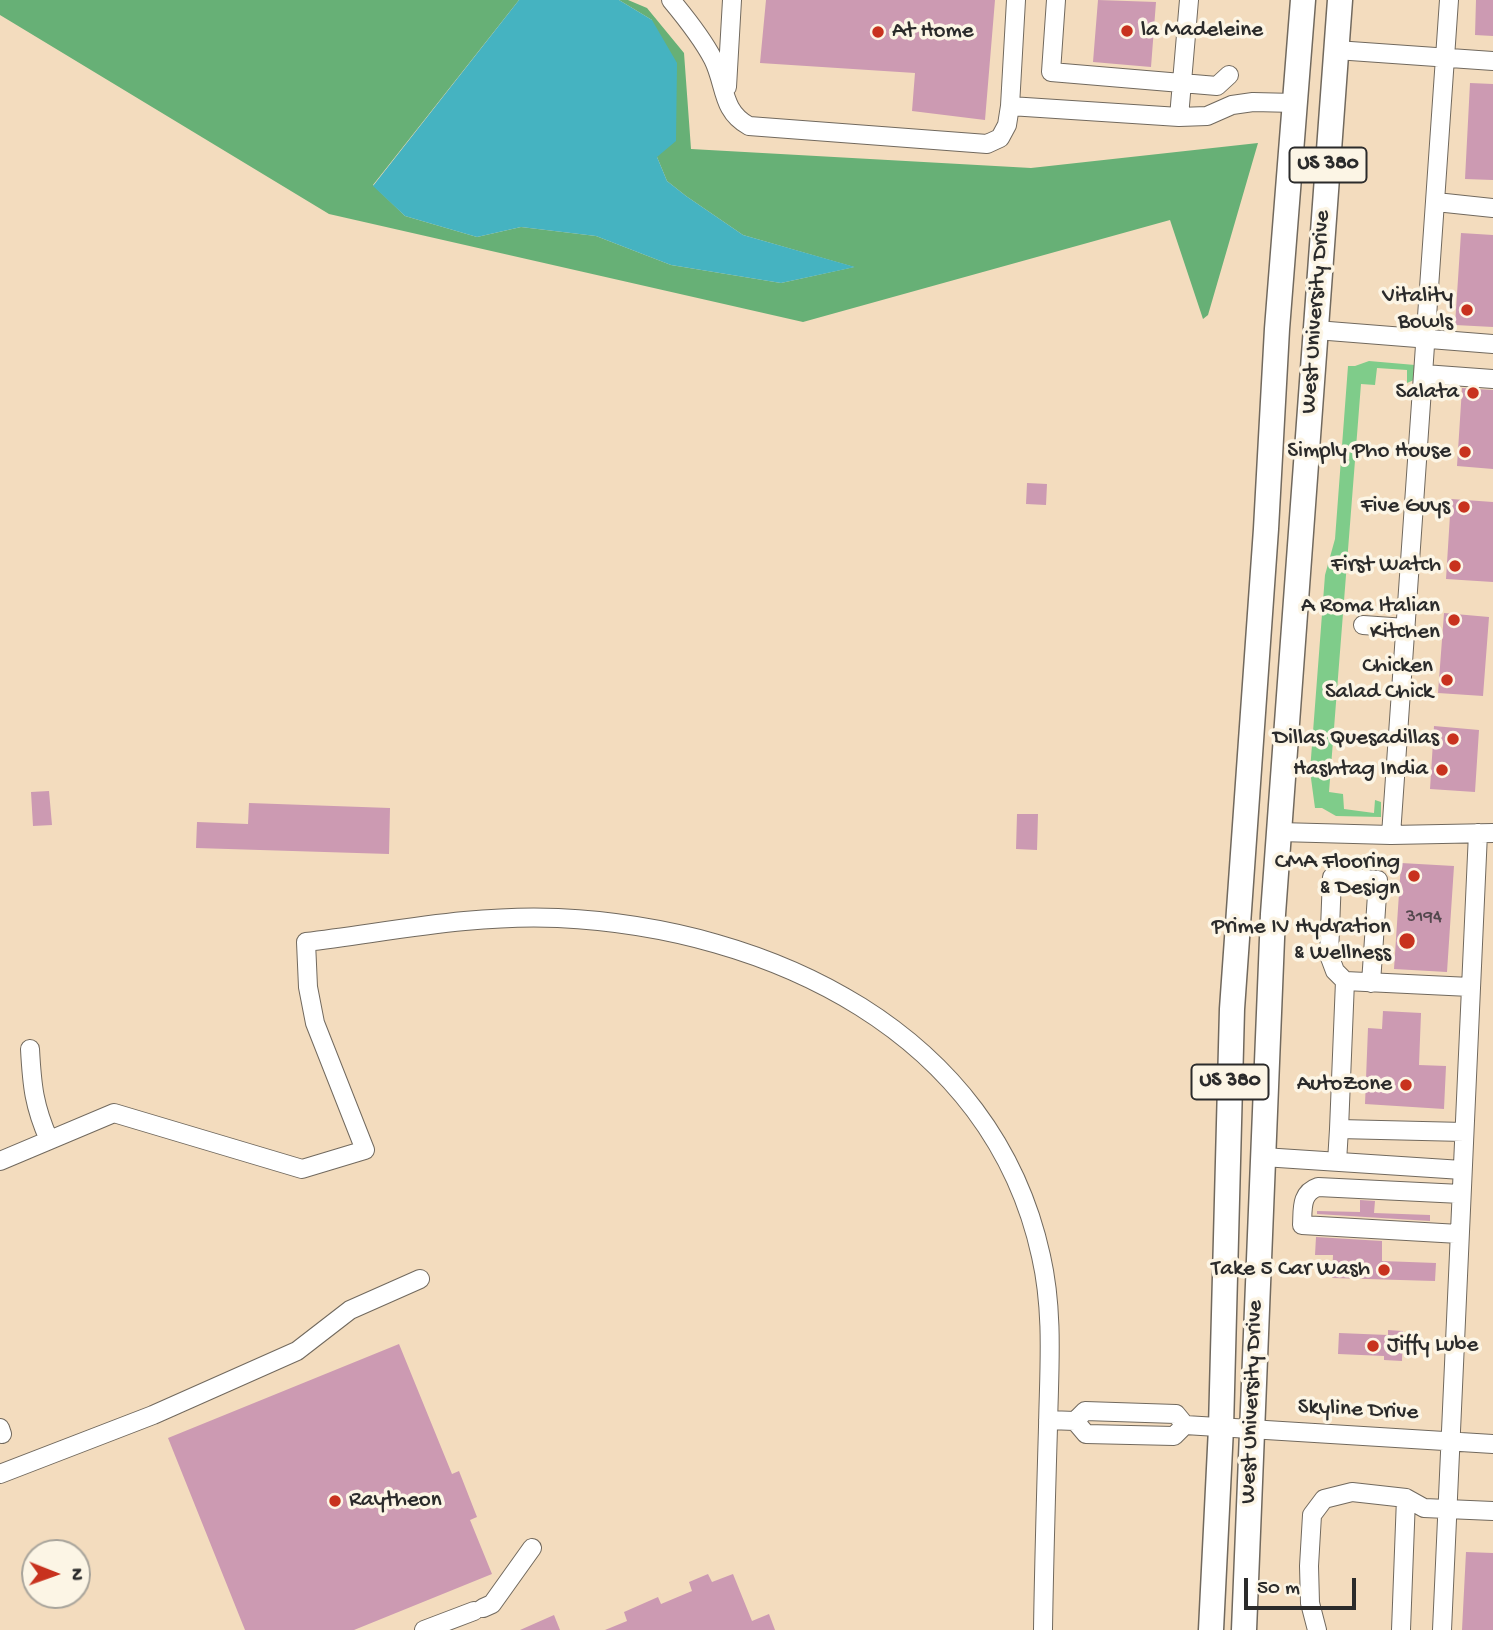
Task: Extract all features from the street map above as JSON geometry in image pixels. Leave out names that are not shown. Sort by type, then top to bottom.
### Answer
[{"type":"highway","name":"West University Drive","points":[[1211,1630],[1221,1428],[1232,1009],[1303,0]]},
{"type":"highway","name":"West University Drive","points":[[1244,1630],[1268,1016],[1340,0]]},
{"type":"highway","points":[[1294,111],[1305,194],[1296,305],[1300,317],[1316,330]]},
{"type":"highway","points":[[1278,328],[1316,330]]},
{"type":"highway","points":[[1261,597],[1267,619],[1254,801],[1259,812],[1279,832]]},
{"type":"highway","points":[[1245,831],[1279,832]]},
{"type":"street","points":[[671,0],[714,60],[726,99],[736,119],[749,126],[987,144],[1000,138],[1007,125],[1016,0]]},
{"type":"street","points":[[726,99],[732,0]]},
{"type":"street","points":[[1056,0],[1051,72],[1217,86],[1229,75]]},
{"type":"street","points":[[1179,117],[1189,0]]},
{"type":"street","points":[[1391,835],[1449,0]]},
{"type":"street","points":[[1336,51],[1493,61]]},
{"type":"street","points":[[1010,106],[1179,117],[1207,116],[1232,105],[1253,102],[1294,111]]},
{"type":"street","points":[[1436,202],[1493,208]]},
{"type":"street","points":[[1316,330],[1493,344]]},
{"type":"street","points":[[1424,374],[1493,379]]},
{"type":"street","points":[[1363,625],[1406,628]]},
{"type":"street","points":[[1279,832],[1391,835],[1485,833],[1470,987],[1442,1630]]},
{"type":"street","points":[[1371,983],[1378,880],[1332,877],[1329,955],[1335,971],[1345,981],[1371,983],[1470,987]]},
{"type":"street","points":[[0,1160],[114,1113],[302,1169],[365,1150],[315,1023],[308,987],[306,942],[456,922],[535,918],[581,920],[638,927],[714,944],[832,989],[876,1015],[926,1055],[963,1095],[1001,1153],[1025,1203],[1041,1257],[1050,1315],[1043,1630]]},
{"type":"street","points":[[1337,1162],[1345,981]]},
{"type":"street","points":[[30,1049],[32,1093],[49,1140]]},
{"type":"street","points":[[1339,1129],[1464,1132]]},
{"type":"street","points":[[1263,1157],[1462,1170]]},
{"type":"street","points":[[1459,1234],[1302,1225],[1304,1197],[1310,1189],[1318,1187],[1461,1194]]},
{"type":"street","points":[[0,1474],[153,1415],[297,1351],[350,1310],[421,1279]]},
{"type":"street","name":"Skyline Drive","points":[[1048,1420],[1075,1421],[1086,1434],[1174,1436],[1185,1425],[1493,1444]]},
{"type":"street","points":[[1317,1630],[1310,1603],[1309,1566],[1312,1516],[1324,1499],[1352,1492],[1406,1498],[1424,1508],[1493,1511]]},
{"type":"street","points":[[1401,1630],[1406,1498]]},
{"type":"street","points":[[424,1630],[492,1604],[532,1548]]},
{"type":"green space","points":[[0,0],[519,0],[373,185],[405,216],[477,237],[521,227],[596,236],[671,265],[781,283],[854,267],[743,235],[667,181],[657,157],[652,20],[619,0],[628,0],[647,8],[684,53],[691,149],[1031,168],[1258,143],[1208,315],[1203,319],[1170,220],[803,322],[329,214],[0,15]]},
{"type":"green space","points":[[1369,361],[1415,365],[1416,379],[1407,383],[1407,370],[1377,368],[1375,385],[1361,384],[1329,792],[1343,794],[1344,809],[1374,813],[1375,800],[1381,802],[1381,817],[1336,816],[1322,808],[1315,808],[1310,771],[1325,575],[1335,539],[1348,366]]},
{"type":"water","points":[[519,0],[619,0],[652,20],[677,63],[676,141],[657,157],[667,181],[743,235],[855,267],[781,283],[671,265],[596,236],[521,227],[477,237],[405,216],[373,186]]},
{"type":"building","name":"At Home","points":[[766,0],[995,0],[985,120],[912,111],[915,73],[760,63]]},
{"type":"building","points":[[1098,0],[1156,2],[1151,67],[1093,62]]},
{"type":"building","points":[[1476,0],[1493,0],[1493,36],[1475,35]]},
{"type":"building","points":[[1470,83],[1493,84],[1493,180],[1465,179]]},
{"type":"building","points":[[1461,233],[1493,235],[1493,327],[1455,325]]},
{"type":"building","points":[[1462,388],[1493,390],[1493,469],[1457,466]]},
{"type":"building","points":[[1027,483],[1047,484],[1046,505],[1026,504]]},
{"type":"building","points":[[1451,499],[1493,502],[1493,582],[1446,579]]},
{"type":"building","points":[[1444,613],[1489,617],[1483,696],[1438,693]]},
{"type":"building","points":[[1434,726],[1479,730],[1475,792],[1430,789]]},
{"type":"building","points":[[49,791],[52,825],[33,826],[31,792]]},
{"type":"building","points":[[249,803],[390,808],[389,854],[196,848],[197,822],[248,824]]},
{"type":"building","points":[[1017,814],[1038,814],[1037,850],[1016,849]]},
{"type":"building","points":[[1401,863],[1454,866],[1447,972],[1394,969]]},
{"type":"building","points":[[1383,1011],[1421,1013],[1419,1065],[1446,1066],[1444,1109],[1365,1104],[1368,1028],[1382,1029]]},
{"type":"building","points":[[1360,1200],[1375,1201],[1374,1213],[1430,1215],[1430,1221],[1317,1214],[1317,1211],[1360,1212]]},
{"type":"building","points":[[1316,1237],[1382,1241],[1382,1261],[1436,1263],[1435,1281],[1332,1278],[1333,1255],[1315,1255]]},
{"type":"building","points":[[1388,1330],[1403,1331],[1402,1361],[1384,1360],[1384,1356],[1338,1354],[1339,1333],[1388,1335]]},
{"type":"building","points":[[399,1344],[452,1474],[459,1471],[477,1517],[470,1520],[492,1574],[354,1630],[245,1630],[168,1438]]},
{"type":"building","points":[[1466,1552],[1493,1553],[1493,1630],[1462,1630]]},
{"type":"building","points":[[708,1574],[712,1582],[733,1574],[752,1621],[769,1614],[775,1630],[605,1630],[627,1621],[624,1612],[658,1597],[661,1604],[692,1591],[689,1582]]},
{"type":"building","points":[[554,1615],[560,1630],[520,1630]]},
{"type":"place","name":"la Madeleine","points":[[1127,31]]},
{"type":"place","name":"At Home","points":[[878,32]]},
{"type":"place","name":"Vitality Bowls","points":[[1467,310]]},
{"type":"place","name":"Salata","points":[[1473,393]]},
{"type":"place","name":"Simply Pho House","points":[[1465,452]]},
{"type":"place","name":"Five Guys","points":[[1464,507]]},
{"type":"place","name":"First Watch","points":[[1455,566]]},
{"type":"place","name":"A Roma Italian Kitchen","points":[[1454,620]]},
{"type":"place","name":"Chicken Salad Chick","points":[[1447,680]]},
{"type":"place","name":"Dillas Quesadillas","points":[[1453,739]]},
{"type":"place","name":"Hashtag India","points":[[1442,770]]},
{"type":"place","name":"CMA Flooring & Design","points":[[1414,876]]},
{"type":"place","name":"Prime IV Hydration & Wellness","points":[[1407,941]]},
{"type":"place","name":"AutoZone","points":[[1406,1085]]},
{"type":"place","name":"Take 5 Car Wash","points":[[1384,1270]]},
{"type":"place","name":"Jiffy Lube","points":[[1373,1346]]},
{"type":"place","name":"Raytheon","points":[[335,1501]]}]
